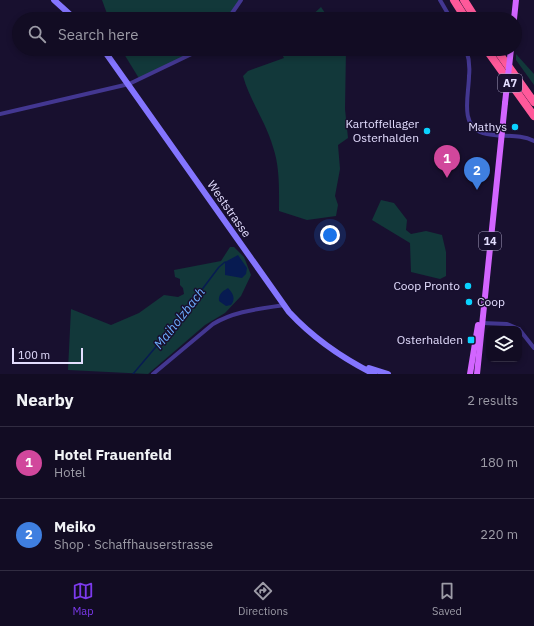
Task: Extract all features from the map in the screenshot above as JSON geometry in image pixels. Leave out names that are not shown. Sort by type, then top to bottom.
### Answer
[{"type":"highway","points":[[454,0],[462,12]]},
{"type":"highway","points":[[464,0],[472,12]]},
{"type":"highway","name":"A7","points":[[491,56],[534,116]]},
{"type":"highway","name":"A7","points":[[501,56],[534,102]]},
{"type":"main road","points":[[54,0],[67,12]]},
{"type":"main road","points":[[515,12],[516,0]]},
{"type":"main road","name":"Weststrasse","points":[[108,56],[284,305],[297,321],[319,341],[355,364],[374,374]]},
{"type":"main road","name":"14","points":[[477,374],[510,56]]},
{"type":"main road","name":"14","points":[[470,374],[485,292]]},
{"type":"main road","name":"Weststrasse","points":[[355,364],[388,374]]},
{"type":"street","points":[[233,12],[241,0]]},
{"type":"street","points":[[440,0],[447,12]]},
{"type":"street","points":[[0,114],[129,84],[187,56]]},
{"type":"street","points":[[467,56],[469,72],[467,106],[469,121],[475,129],[481,133],[534,141]]},
{"type":"street","points":[[153,374],[213,324],[224,317],[237,313],[284,305]]},
{"type":"street","points":[[482,322],[514,326]]},
{"type":"street","points":[[522,333],[534,348]]},
{"type":"green space","points":[[102,0],[241,0],[233,12],[106,12]]},
{"type":"green space","points":[[321,7],[324,12],[316,12]]},
{"type":"green space","points":[[125,56],[188,56],[140,80]]},
{"type":"green space","points":[[283,56],[346,56],[345,109],[348,138],[338,145],[340,169],[335,196],[338,205],[336,216],[307,220],[279,211],[279,179],[277,162],[270,138],[243,76],[248,71],[284,58]]},
{"type":"green space","points":[[516,56],[518,56],[534,74],[534,85],[516,60]]},
{"type":"green space","points":[[381,200],[394,203],[407,220],[406,230],[411,234],[426,231],[442,235],[446,252],[446,276],[440,279],[411,272],[410,243],[372,220]]},
{"type":"green space","points":[[230,247],[234,247],[244,257],[251,275],[241,296],[225,313],[205,325],[148,374],[68,370],[71,309],[111,325],[139,313],[164,295],[178,297],[184,294],[183,288],[180,285],[180,279],[175,277],[174,270],[221,261]]},
{"type":"water","points":[[238,255],[247,268],[246,274],[242,278],[225,275],[225,262]]},
{"type":"water","points":[[228,288],[234,298],[231,305],[226,306],[219,301],[219,296]]},
{"type":"waterway","name":"Maiholzbach","points":[[133,374],[160,342],[167,336],[219,267],[225,262]]},
{"type":"place","name":"Mathys","points":[[515,127]]},
{"type":"place","name":"Kartoffellager Osterhalden","points":[[427,131]]},
{"type":"place","name":"Hotel Frauenfeld","points":[[447,178]]},
{"type":"place","name":"Meiko","points":[[477,190]]},
{"type":"place","name":"Coop Pronto","points":[[468,286]]},
{"type":"place","name":"Coop","points":[[469,302]]},
{"type":"place","name":"Osterhalden","points":[[471,340]]}]
